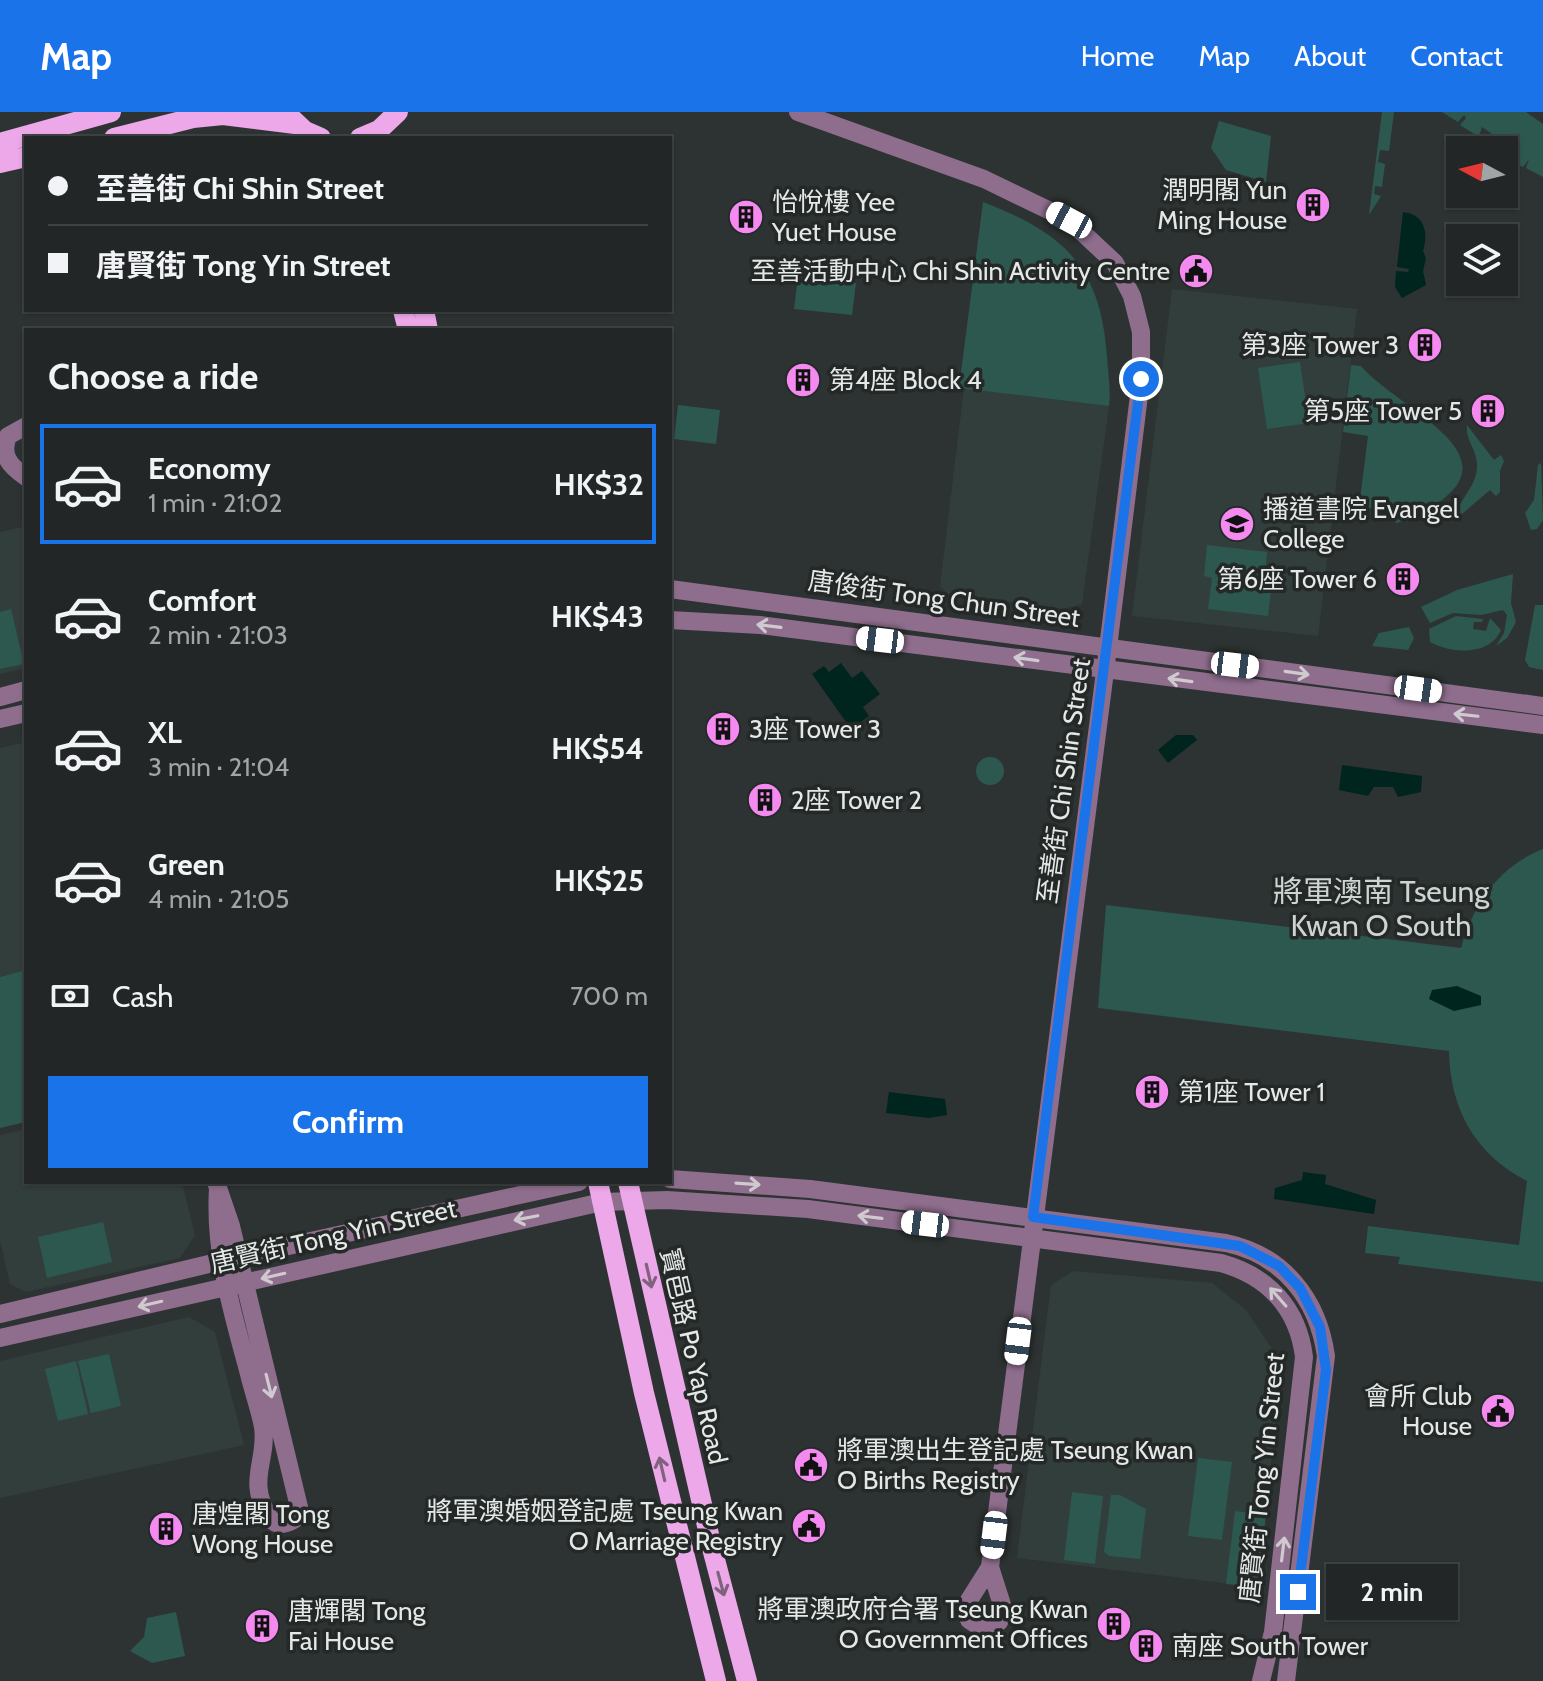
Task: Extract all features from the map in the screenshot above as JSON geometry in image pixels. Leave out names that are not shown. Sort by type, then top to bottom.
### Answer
[{"type":"main road","points":[[25,136],[111,112]]},
{"type":"main road","points":[[365,136],[379,130],[397,113]]},
{"type":"main road","points":[[395,136],[397,113]]},
{"type":"main road","points":[[122,136],[193,118],[223,115],[290,118],[318,136]]},
{"type":"main road","points":[[0,143],[24,136]]},
{"type":"main road","points":[[0,163],[24,157]]},
{"type":"main road","name":"寶邑路 Po Yap Road","points":[[630,1191],[713,1552],[747,1681]]},
{"type":"main road","points":[[600,1192],[644,1393],[716,1681]]},
{"type":"street","name":"至善街 Chi Shin Street","points":[[798,112],[1023,196],[1069,220],[1115,263],[1132,296],[1141,332],[1141,379],[990,1567]]},
{"type":"street","points":[[24,427],[8,436],[4,450],[9,465],[24,476]]},
{"type":"street","name":"唐俊街 Tong Chun Street","points":[[674,589],[1543,706]]},
{"type":"street","name":"唐俊街 Tong Chun Street","points":[[672,620],[760,625],[1543,725]]},
{"type":"street","points":[[0,697],[24,691]]},
{"type":"street","points":[[0,719],[24,713]]},
{"type":"street","name":"唐賢街 Tong Yin Street","points":[[672,1179],[810,1189],[1240,1246],[1279,1266],[1308,1300],[1320,1327],[1326,1370],[1286,1681]]},
{"type":"street","name":"唐賢街 Tong Yin Street","points":[[0,1314],[229,1259],[570,1184]]},
{"type":"street","points":[[217,1185],[229,1259],[263,1428],[256,1475],[269,1517],[277,1524],[287,1524],[295,1519],[299,1507],[235,1285]]},
{"type":"street","name":"唐賢街 Tong Yin Street","points":[[0,1338],[235,1285],[600,1192],[630,1191],[808,1209],[1234,1266],[1266,1283],[1289,1311],[1302,1345],[1304,1369],[1273,1632],[1261,1681]]},
{"type":"shaded area","points":[[1382,112],[1394,112],[1389,151],[1380,150],[1378,162],[1385,164],[1382,187],[1375,186],[1374,194],[1381,196],[1369,215]]},
{"type":"shaded area","points":[[1442,112],[1526,112],[1543,124],[1543,177],[1526,168],[1529,159],[1523,167],[1518,165],[1518,136],[1495,136],[1482,127],[1477,136],[1460,125],[1466,118],[1464,115],[1458,122]]},
{"type":"shaded area","points":[[1219,121],[1271,136],[1266,182],[1226,170],[1211,148]]},
{"type":"shaded area","points":[[983,202],[1036,227],[1056,241],[1073,257],[1086,277],[1103,326],[1109,406],[959,388]]},
{"type":"shaded area","points":[[1403,212],[1416,216],[1425,231],[1423,271],[1426,285],[1402,298],[1395,287],[1396,271],[1408,272],[1409,269],[1397,267]]},
{"type":"shaded area","points":[[798,276],[856,283],[852,315],[794,309]]},
{"type":"shaded area","name":"播道書院 Evangel College","points":[[1172,289],[1357,309],[1318,636],[1132,616]]},
{"type":"shaded area","points":[[1300,362],[1309,423],[1267,429],[1258,368]]},
{"type":"shaded area","points":[[1351,365],[1361,366],[1429,421],[1449,440],[1461,459],[1460,479],[1443,499],[1404,521],[1396,523],[1388,514],[1369,508],[1364,515],[1358,515],[1368,436],[1343,432]]},
{"type":"shaded area","points":[[964,388],[1109,406],[1082,604],[1064,609],[948,594],[940,586]]},
{"type":"shaded area","points":[[678,405],[720,410],[716,444],[674,439]]},
{"type":"shaded area","points":[[1467,425],[1494,460],[1501,455],[1504,461],[1500,471],[1500,492],[1496,496],[1490,490],[1456,519],[1477,467]]},
{"type":"shaded area","points":[[1541,463],[1543,520],[1537,529],[1531,530],[1525,513],[1534,500],[1538,465]]},
{"type":"shaded area","points":[[24,526],[24,668],[0,674],[0,532]]},
{"type":"shaded area","points":[[1207,545],[1267,552],[1264,583],[1272,584],[1268,616],[1208,609],[1212,578],[1204,576]]},
{"type":"shaded area","points":[[1513,574],[1511,603],[1516,622],[1507,638],[1496,646],[1504,633],[1507,615],[1503,610],[1481,615],[1453,613],[1430,623],[1421,607],[1457,590]]},
{"type":"shaded area","points":[[1535,605],[1543,605],[1543,670],[1529,667],[1525,660]]},
{"type":"shaded area","points":[[11,609],[24,664],[0,669],[0,612]]},
{"type":"shaded area","points":[[1456,616],[1483,619],[1482,622],[1474,622],[1473,629],[1486,631],[1490,618],[1501,630],[1488,645],[1470,650],[1449,649],[1430,642],[1429,629]]},
{"type":"shaded area","points":[[1409,627],[1414,638],[1408,650],[1372,646],[1379,633]]},
{"type":"shaded area","points":[[841,663],[852,678],[862,671],[880,694],[863,707],[869,716],[851,729],[812,674],[824,666],[829,672]]},
{"type":"shaded area","points":[[1176,735],[1193,735],[1197,740],[1168,763],[1158,750]]},
{"type":"shaded area","points":[[24,742],[24,971],[0,977],[0,748]]},
{"type":"shaded area","points":[[990,757],[1000,761],[1004,771],[1000,781],[990,785],[980,781],[976,771],[980,761]]},
{"type":"shaded area","points":[[1342,765],[1422,776],[1421,792],[1398,797],[1393,787],[1374,787],[1368,796],[1339,790]]},
{"type":"shaded area","points":[[1543,849],[1543,1282],[1398,1264],[1400,1257],[1365,1253],[1368,1226],[1519,1245],[1527,1181],[1493,1157],[1469,1128],[1454,1092],[1449,1051],[1098,1008],[1106,905],[1461,948],[1473,916],[1490,888],[1513,866]]},
{"type":"shaded area","points":[[24,971],[24,1122],[0,1128],[0,977]]},
{"type":"shaded area","points":[[1457,986],[1481,996],[1481,1005],[1454,1011],[1429,999],[1432,990]]},
{"type":"shaded area","points":[[889,1092],[945,1099],[947,1115],[929,1118],[886,1113]]},
{"type":"shaded area","points":[[24,1129],[24,1184],[182,1184],[195,1235],[180,1258],[26,1292],[10,1284],[0,1240],[0,1135]]},
{"type":"shaded area","points":[[1303,1172],[1326,1175],[1325,1184],[1376,1200],[1374,1214],[1274,1199],[1275,1188],[1302,1180]]},
{"type":"shaded area","points":[[103,1222],[112,1262],[47,1278],[38,1237]]},
{"type":"shaded area","points":[[1073,1271],[1212,1283],[1246,1310],[1282,1364],[1257,1587],[1017,1558],[1051,1285]]},
{"type":"shaded area","points":[[189,1317],[215,1332],[244,1445],[0,1498],[0,1361]]},
{"type":"shaded area","points":[[109,1354],[121,1406],[91,1413],[78,1361]]},
{"type":"shaded area","points":[[76,1361],[88,1414],[58,1421],[45,1369]]},
{"type":"shaded area","points":[[1198,1458],[1232,1462],[1222,1540],[1188,1536]]},
{"type":"shaded area","points":[[1072,1492],[1103,1496],[1095,1564],[1064,1560]]},
{"type":"shaded area","points":[[1111,1495],[1120,1495],[1146,1509],[1140,1559],[1109,1556],[1104,1552]]},
{"type":"shaded area","points":[[1235,1511],[1266,1515],[1257,1587],[1226,1584]]},
{"type":"shaded area","points":[[176,1612],[185,1656],[152,1663],[130,1651],[144,1637],[147,1618]]},
{"type":"place","name":"潤明閣 Yun Ming House","points":[[1313,205]]},
{"type":"place","name":"怡悅樓 Yee Yuet House","points":[[746,217]]},
{"type":"place","name":"至善活動中心 Chi Shin Activity Centre","points":[[1196,271]]},
{"type":"place","name":"第3座 Tower 3","points":[[1425,345]]},
{"type":"place","name":"第4座 Block 4","points":[[803,380]]},
{"type":"place","name":"第5座 Tower 5","points":[[1488,411]]},
{"type":"place","name":"播道書院 Evangel College","points":[[1237,524]]},
{"type":"place","name":"第6座 Tower 6","points":[[1403,579]]},
{"type":"place","name":"3座 Tower 3","points":[[723,729]]},
{"type":"place","name":"2座 Tower 2","points":[[765,800]]},
{"type":"place","name":"第1座 Tower 1","points":[[1152,1092]]},
{"type":"place","name":"會所 Club House","points":[[1498,1411]]},
{"type":"place","name":"將軍澳出生登記處 Tseung Kwan O Births Registry","points":[[811,1465]]},
{"type":"place","name":"將軍澳婚姻登記處 Tseung Kwan O Marriage Registry","points":[[809,1526]]},
{"type":"place","name":"唐煌閣 Tong Wong House","points":[[166,1529]]},
{"type":"place","name":"將軍澳政府合署 Tseung Kwan O Government Offices","points":[[1114,1624]]},
{"type":"place","name":"唐輝閣 Tong Fai House","points":[[262,1626]]},
{"type":"place","name":"南座 South Tower","points":[[1146,1646]]},
{"type":"district","name":"將軍澳南 Tseung Kwan O South","points":[[1381,909]]},
{"type":"route","points":[[1141,379],[1033,1217],[1240,1246],[1279,1266],[1300,1288],[1320,1327],[1326,1370],[1298,1592]]}]
